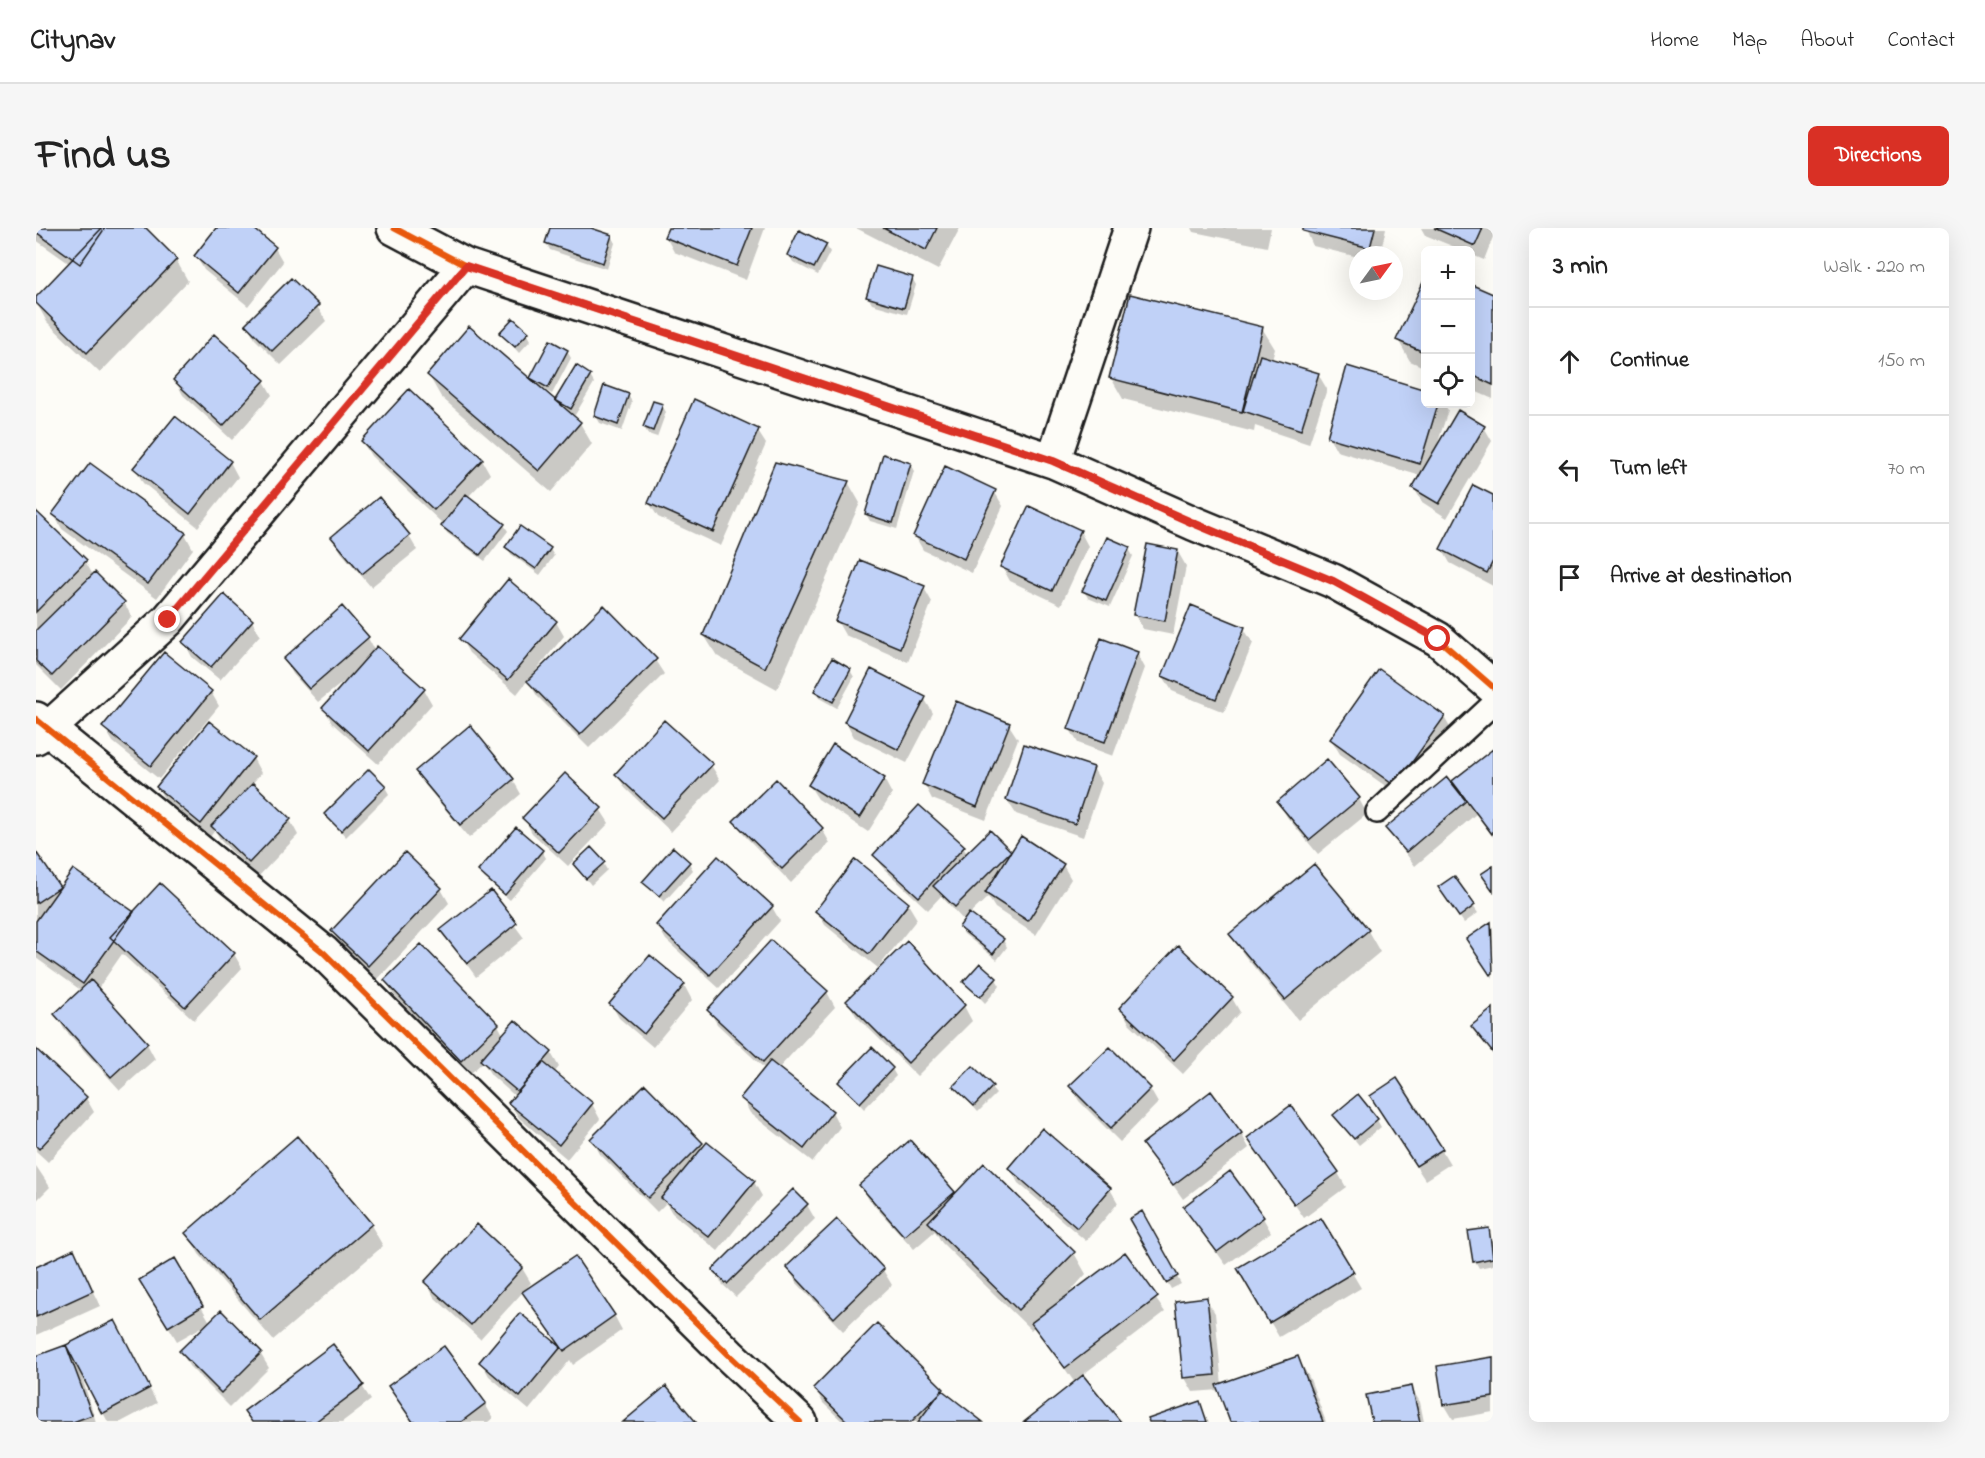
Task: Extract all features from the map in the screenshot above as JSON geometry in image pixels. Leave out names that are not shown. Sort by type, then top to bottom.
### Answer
[{"type":"street","points":[[394,228],[466,266],[1053,461],[1193,523],[1333,581],[1438,639],[1493,687]]},
{"type":"street","points":[[1053,461],[1131,228]]},
{"type":"street","points":[[466,266],[168,620],[40,728],[323,952],[729,1355],[800,1422]]},
{"type":"lane","points":[[1377,812],[1493,704]]},
{"type":"building","points":[[36,228],[105,228],[80,264],[36,232]]},
{"type":"building","points":[[102,228],[146,228],[177,259],[87,353],[36,303],[36,297]]},
{"type":"building","points":[[216,228],[253,228],[276,247],[239,293],[194,256]]},
{"type":"building","points":[[550,228],[591,228],[612,235],[603,263],[545,243]]},
{"type":"building","points":[[668,228],[752,228],[737,266],[664,237]]},
{"type":"building","points":[[883,228],[937,228],[926,250]]},
{"type":"building","points":[[1303,228],[1375,228],[1370,246],[1362,246],[1303,231]]},
{"type":"building","points":[[1434,228],[1483,228],[1475,246]]},
{"type":"building","points":[[799,230],[827,244],[814,268],[787,255]]},
{"type":"building","points":[[876,266],[913,277],[904,308],[866,297]]},
{"type":"building","points":[[291,278],[319,305],[272,351],[245,324]]},
{"type":"building","points":[[1475,286],[1493,294],[1493,385],[1475,376]]},
{"type":"building","points":[[1421,287],[1421,351],[1396,340]]},
{"type":"building","points":[[1130,294],[1263,327],[1242,412],[1109,378]]},
{"type":"building","points":[[513,318],[529,332],[515,347],[499,333]]},
{"type":"building","points":[[469,326],[581,422],[539,471],[427,375]]},
{"type":"building","points":[[214,334],[265,380],[223,426],[173,380]]},
{"type":"building","points":[[550,340],[568,350],[548,388],[530,378]]},
{"type":"building","points":[[1260,355],[1319,373],[1301,430],[1243,411]]},
{"type":"building","points":[[576,365],[591,375],[571,409],[555,400]]},
{"type":"building","points":[[1347,366],[1421,388],[1421,408],[1437,408],[1420,464],[1327,437]]},
{"type":"building","points":[[604,385],[629,394],[618,425],[594,416]]},
{"type":"building","points":[[409,389],[483,459],[434,510],[361,441]]},
{"type":"building","points":[[694,399],[759,429],[713,532],[648,503]]},
{"type":"building","points":[[653,401],[663,404],[653,431],[643,427]]},
{"type":"building","points":[[1458,410],[1485,426],[1439,504],[1412,488]]},
{"type":"building","points":[[175,416],[231,461],[190,514],[133,468]]},
{"type":"building","points":[[883,454],[911,463],[893,523],[865,514]]},
{"type":"building","points":[[775,462],[849,481],[765,668],[703,635]]},
{"type":"building","points":[[90,463],[186,533],[148,584],[52,514]]},
{"type":"building","points":[[945,466],[996,490],[964,559],[913,536]]},
{"type":"building","points":[[1473,485],[1493,495],[1493,561],[1487,573],[1440,549]]},
{"type":"building","points":[[466,494],[505,524],[480,555],[441,526]]},
{"type":"building","points":[[379,497],[410,535],[362,574],[331,537]]},
{"type":"building","points":[[1029,506],[1081,530],[1052,591],[1000,567]]},
{"type":"building","points":[[36,511],[87,560],[36,612]]},
{"type":"building","points":[[520,526],[551,548],[536,569],[505,547]]},
{"type":"building","points":[[1107,537],[1130,547],[1106,601],[1082,591]]},
{"type":"building","points":[[1147,544],[1178,550],[1165,621],[1133,615]]},
{"type":"building","points":[[860,560],[925,586],[900,648],[835,621]]},
{"type":"building","points":[[95,572],[125,602],[52,676],[36,661],[36,630]]},
{"type":"building","points":[[508,579],[557,621],[508,680],[459,639]]},
{"type":"building","points":[[224,594],[253,620],[211,667],[182,642]]},
{"type":"building","points":[[604,605],[657,659],[580,735],[527,681]]},
{"type":"building","points":[[1191,605],[1245,627],[1216,699],[1162,676]]},
{"type":"building","points":[[342,606],[369,637],[309,689],[283,659]]},
{"type":"building","points":[[1101,638],[1138,652],[1105,742],[1068,729]]},
{"type":"building","points":[[377,646],[425,689],[369,751],[322,708]]},
{"type":"building","points":[[164,652],[212,691],[151,766],[102,727]]},
{"type":"building","points":[[832,658],[851,669],[833,702],[814,691]]},
{"type":"building","points":[[871,669],[926,697],[899,750],[844,722]]},
{"type":"building","points":[[1379,669],[1445,716],[1395,786],[1330,739]]},
{"type":"building","points":[[956,701],[1010,723],[977,807],[922,784]]},
{"type":"building","points":[[664,720],[713,764],[662,818],[615,774]]},
{"type":"building","points":[[209,721],[254,757],[201,824],[156,787]]},
{"type":"building","points":[[470,725],[514,779],[460,825],[415,771]]},
{"type":"building","points":[[833,744],[885,778],[860,818],[808,785]]},
{"type":"building","points":[[1024,744],[1094,767],[1075,824],[1006,800]]},
{"type":"building","points":[[1493,749],[1493,833],[1492,834],[1452,781]]},
{"type":"building","points":[[1327,759],[1360,798],[1309,840],[1277,802]]},
{"type":"building","points":[[369,769],[386,786],[341,831],[324,814]]},
{"type":"building","points":[[565,773],[602,808],[559,853],[522,818]]},
{"type":"building","points":[[1447,777],[1466,801],[1406,852],[1385,828]]},
{"type":"building","points":[[776,779],[823,828],[782,869],[733,821]]},
{"type":"building","points":[[253,783],[291,819],[249,863],[211,826]]},
{"type":"building","points":[[919,805],[965,846],[919,897],[873,855]]},
{"type":"building","points":[[516,827],[543,850],[505,895],[478,871]]},
{"type":"building","points":[[990,830],[1011,851],[955,907],[933,886]]},
{"type":"building","points":[[1021,836],[1064,864],[1028,921],[985,893]]},
{"type":"building","points":[[591,847],[605,862],[586,879],[573,864]]},
{"type":"building","points":[[673,847],[690,862],[659,896],[642,882]]},
{"type":"building","points":[[36,852],[60,887],[36,903]]},
{"type":"building","points":[[405,852],[442,888],[368,966],[331,931]]},
{"type":"building","points":[[718,856],[773,906],[710,975],[656,925]]},
{"type":"building","points":[[855,859],[909,903],[869,954],[815,911]]},
{"type":"building","points":[[1314,864],[1369,930],[1285,1000],[1229,934]]},
{"type":"building","points":[[1493,866],[1493,891],[1481,874]]},
{"type":"building","points":[[73,869],[134,912],[83,984],[36,951],[36,921]]},
{"type":"building","points":[[1454,876],[1475,905],[1459,917],[1438,887]]},
{"type":"building","points":[[160,883],[235,953],[185,1007],[110,937]]},
{"type":"building","points":[[491,890],[517,923],[467,964],[440,930]]},
{"type":"building","points":[[969,913],[1004,939],[993,954],[959,927]]},
{"type":"building","points":[[1491,922],[1493,973],[1490,975],[1466,939]]},
{"type":"building","points":[[771,940],[828,991],[763,1062],[707,1010]]},
{"type":"building","points":[[907,941],[965,1005],[908,1063],[846,1001]]},
{"type":"building","points":[[421,944],[499,1024],[461,1061],[384,980]]},
{"type":"building","points":[[1178,945],[1233,997],[1174,1060],[1119,1008]]},
{"type":"building","points":[[650,955],[685,984],[644,1034],[609,1004]]},
{"type":"building","points":[[980,963],[997,978],[980,997],[963,982]]},
{"type":"building","points":[[91,980],[148,1043],[111,1077],[54,1014]]},
{"type":"building","points":[[1493,1008],[1493,1053],[1471,1026]]},
{"type":"building","points":[[515,1020],[552,1052],[518,1092],[480,1060]]},
{"type":"building","points":[[872,1047],[893,1068],[860,1103],[838,1082]]},
{"type":"building","points":[[1110,1047],[1151,1088],[1111,1128],[1069,1086]]},
{"type":"building","points":[[36,1049],[87,1097],[39,1149],[36,1146]]},
{"type":"building","points":[[770,1061],[833,1111],[804,1149],[740,1098]]},
{"type":"building","points":[[543,1062],[593,1103],[559,1145],[508,1103]]},
{"type":"building","points":[[973,1066],[993,1086],[974,1106],[953,1086]]},
{"type":"building","points":[[1397,1078],[1443,1149],[1416,1166],[1370,1096]]},
{"type":"building","points":[[645,1084],[703,1143],[648,1198],[590,1139]]},
{"type":"building","points":[[1211,1091],[1242,1133],[1173,1185],[1142,1144]]},
{"type":"building","points":[[1358,1094],[1378,1119],[1354,1139],[1333,1115]]},
{"type":"building","points":[[1291,1105],[1339,1172],[1294,1204],[1247,1138]]},
{"type":"building","points":[[1042,1128],[1111,1188],[1077,1228],[1008,1168]]},
{"type":"building","points":[[297,1136],[372,1224],[260,1320],[185,1233]]},
{"type":"building","points":[[910,1140],[955,1192],[904,1236],[859,1185]]},
{"type":"building","points":[[707,1142],[755,1181],[709,1237],[661,1198]]},
{"type":"building","points":[[984,1163],[1075,1252],[1018,1310],[928,1222]]},
{"type":"building","points":[[1230,1171],[1264,1217],[1217,1252],[1183,1207]]},
{"type":"building","points":[[793,1189],[808,1204],[727,1284],[712,1270]]},
{"type":"building","points":[[1142,1211],[1178,1276],[1166,1283],[1129,1219]]},
{"type":"building","points":[[1321,1218],[1354,1272],[1269,1323],[1237,1268]]},
{"type":"building","points":[[837,1219],[884,1269],[834,1318],[786,1267]]},
{"type":"building","points":[[477,1224],[523,1267],[471,1325],[424,1282]]},
{"type":"building","points":[[1489,1228],[1493,1258],[1473,1262],[1468,1231]]},
{"type":"building","points":[[74,1249],[93,1291],[36,1317],[36,1267]]},
{"type":"building","points":[[1125,1252],[1158,1297],[1065,1368],[1031,1323]]},
{"type":"building","points":[[575,1256],[615,1315],[564,1351],[522,1292]]},
{"type":"building","points":[[175,1258],[203,1306],[168,1327],[139,1280]]},
{"type":"building","points":[[1207,1297],[1215,1375],[1183,1378],[1175,1301]]},
{"type":"building","points":[[221,1310],[262,1352],[221,1393],[179,1351]]},
{"type":"building","points":[[520,1313],[561,1347],[520,1397],[479,1362]]},
{"type":"building","points":[[115,1320],[150,1388],[102,1414],[66,1345]]},
{"type":"building","points":[[877,1323],[944,1389],[911,1422],[848,1422],[813,1388]]},
{"type":"building","points":[[333,1344],[364,1385],[315,1422],[252,1422],[244,1411]]},
{"type":"building","points":[[66,1345],[92,1415],[73,1422],[36,1422],[36,1356]]},
{"type":"building","points":[[444,1346],[486,1403],[461,1422],[413,1422],[388,1386]]},
{"type":"building","points":[[1298,1356],[1323,1422],[1230,1422],[1216,1385]]},
{"type":"building","points":[[1493,1357],[1493,1397],[1443,1405],[1437,1366]]},
{"type":"building","points":[[1083,1375],[1121,1422],[1024,1422]]},
{"type":"building","points":[[666,1386],[696,1422],[623,1422]]},
{"type":"building","points":[[1412,1386],[1420,1422],[1372,1422],[1366,1395]]},
{"type":"building","points":[[942,1390],[983,1422],[918,1422]]},
{"type":"building","points":[[1200,1401],[1207,1422],[1149,1422],[1148,1419]]},
{"type":"cycle path","points":[[394,228],[466,266],[1053,461],[1193,523],[1333,581],[1438,639],[1493,687]]},
{"type":"cycle path","points":[[36,719],[323,952],[729,1355],[800,1422]]},
{"type":"route","points":[[168,620],[466,266],[1053,461],[1193,523],[1333,581],[1438,639]]}]
